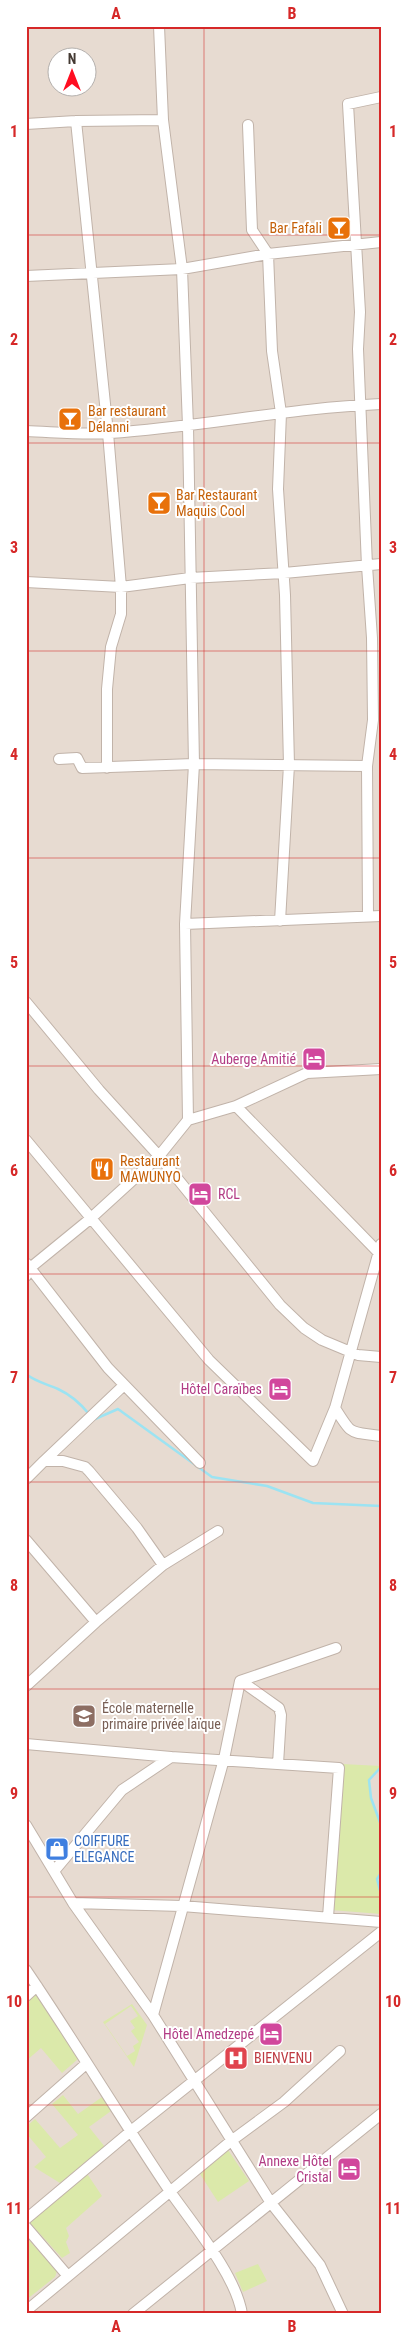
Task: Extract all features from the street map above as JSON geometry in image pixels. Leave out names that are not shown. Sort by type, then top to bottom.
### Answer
[{"type":"street","points":[[159,26],[163,120],[182,269],[188,426],[194,764],[185,924],[188,1120]]},
{"type":"street","points":[[368,916],[367,766],[373,720],[372,638],[360,405],[358,349],[360,312],[348,104],[381,97]]},
{"type":"street","points":[[26,124],[76,121],[163,120]]},
{"type":"street","points":[[76,121],[108,433],[121,587],[121,614],[111,647],[106,689],[107,768]]},
{"type":"street","points":[[248,124],[252,230],[268,254],[272,351],[281,413],[278,489],[284,573],[289,765],[280,921]]},
{"type":"street","points":[[26,276],[182,269],[268,254],[381,242]]},
{"type":"street","points":[[26,431],[108,433],[188,426],[281,413],[381,404]]},
{"type":"street","points":[[26,582],[121,587],[190,578],[284,573],[381,564]]},
{"type":"street","points":[[59,759],[77,758],[82,768],[194,764],[367,766]]},
{"type":"street","points":[[185,924],[381,916]]},
{"type":"street","points":[[26,1002],[99,1090],[159,1156],[280,1305],[304,1328],[322,1340],[351,1352],[381,1357]]},
{"type":"street","points":[[200,1463],[146,1404],[124,1385],[28,1269],[90,1219],[159,1156],[188,1120],[236,1106],[307,1073],[381,1069]]},
{"type":"street","points":[[26,1140],[209,1360],[313,1461],[335,1408],[380,1248],[236,1106]]},
{"type":"street","points":[[26,1479],[124,1385]]},
{"type":"street","points":[[335,1408],[348,1430],[362,1435],[381,1436]]},
{"type":"street","points":[[44,1462],[63,1461],[85,1467],[137,1528],[163,1565]]},
{"type":"street","points":[[26,1686],[96,1622],[163,1565],[218,1531]]},
{"type":"street","points":[[26,1540],[96,1622]]},
{"type":"street","points":[[241,1681],[336,1648]]},
{"type":"street","points":[[153,2015],[224,1759],[241,1681]]},
{"type":"street","points":[[241,1681],[280,1708],[278,1764]]},
{"type":"street","points":[[26,1744],[171,1757],[339,1768],[328,1917]]},
{"type":"street","points":[[55,1870],[122,1790],[171,1757]]},
{"type":"street","points":[[26,1825],[55,1870],[73,1903],[153,2015],[271,2203],[320,2265],[342,2314]]},
{"type":"street","points":[[73,1903],[182,1906],[381,1922]]},
{"type":"street","points":[[26,2220],[131,2131],[381,1932]]},
{"type":"street","points":[[26,1970],[86,2064],[211,2250],[240,2301],[242,2314]]},
{"type":"street","points":[[26,1996],[37,1986]]},
{"type":"street","points":[[26,2310],[231,2141],[284,2102],[340,2051]]},
{"type":"street","points":[[26,2117],[86,2064]]},
{"type":"street","points":[[133,2314],[381,2114]]},
{"type":"street","points":[[26,2227],[67,2275]]},
{"type":"shaded area","points":[[26,26],[381,26],[381,2314],[26,2314]]},
{"type":"green space","points":[[342,1764],[381,1766],[369,1780],[371,1798],[381,1826],[381,1872],[377,1879],[381,1895],[381,1914],[331,1910]]},
{"type":"green space","points":[[35,1993],[78,2059],[62,2073],[41,2048],[26,2061],[26,2002]]},
{"type":"green space","points":[[132,2004],[147,2025],[134,2067],[103,2022]],"holes":[[[131,2006],[138,2016],[130,2021],[135,2028],[131,2031],[139,2042],[133,2046],[135,2051],[127,2056],[105,2024]]]},
{"type":"green space","points":[[63,2095],[78,2114],[102,2097],[111,2111],[89,2127],[105,2147],[60,2183],[34,2167],[46,2157],[26,2133],[26,2127],[35,2119],[60,2148],[78,2135],[52,2104]]},
{"type":"green space","points":[[228,2150],[249,2181],[218,2202],[200,2174]]},
{"type":"green space","points":[[86,2172],[102,2196],[66,2228],[69,2236],[66,2242],[70,2253],[62,2258],[30,2223],[30,2216]]},
{"type":"green space","points":[[26,2240],[29,2240],[57,2271],[55,2277],[26,2300]]},
{"type":"green space","points":[[258,2264],[267,2281],[243,2292],[235,2273]]},
{"type":"waterway","points":[[26,1374],[67,1394],[89,1414]]},
{"type":"waterway","points":[[95,1419],[118,1409],[212,1477],[267,1486],[313,1503],[381,1506]]},
{"type":"waterway","points":[[381,1767],[369,1780],[371,1798],[381,1825]]},
{"type":"waterway","points":[[381,1873],[377,1879],[381,1894]]},
{"type":"place","name":"Bar Fafali","points":[[339,228]]},
{"type":"place","name":"Bar restaurant Délanni","points":[[70,419]]},
{"type":"place","name":"Bar Restaurant Maquis Cool","points":[[159,503]]},
{"type":"place","name":"Auberge Amitié","points":[[314,1059]]},
{"type":"place","name":"Restaurant MAWUNYO","points":[[102,1169]]},
{"type":"place","name":"RCL","points":[[200,1194]]},
{"type":"place","name":"Hôtel Caraïbes","points":[[280,1389]]},
{"type":"place","name":"École maternelle primaire privée laïque","points":[[84,1716]]},
{"type":"place","name":"COIFFURE ELEGANCE","points":[[57,1849]]},
{"type":"place","name":"Hôtel Amedzepé","points":[[271,2034]]},
{"type":"place","name":"BIENVENU","points":[[236,2058]]},
{"type":"place","name":"Annexe Hôtel Cristal","points":[[349,2169]]}]
